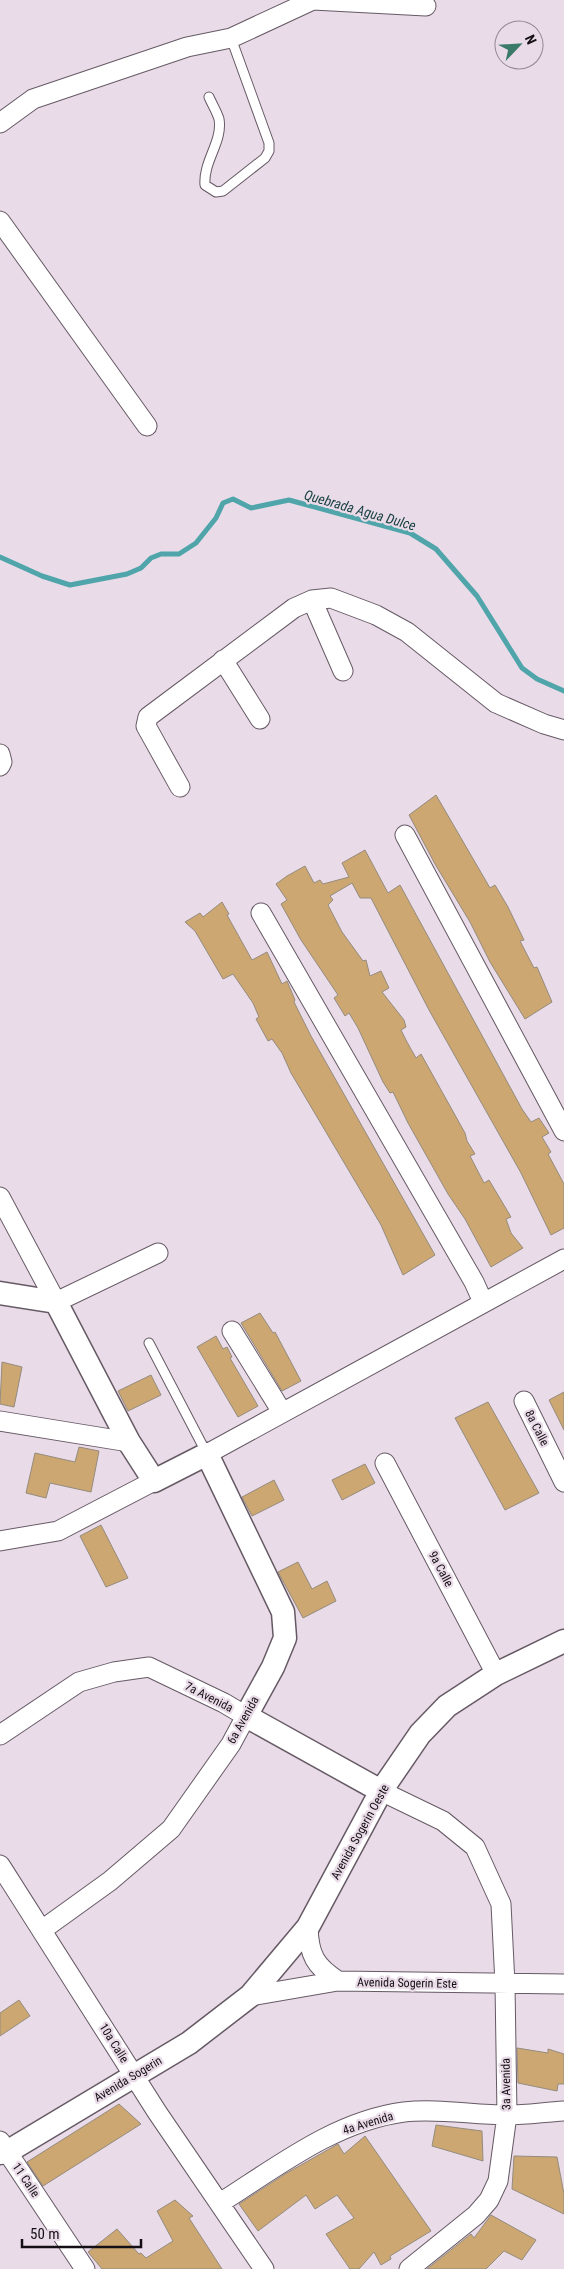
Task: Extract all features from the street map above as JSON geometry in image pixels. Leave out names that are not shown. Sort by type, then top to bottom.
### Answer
[{"type":"street","points":[[0,124],[33,99],[187,47],[231,38],[313,0],[426,6]]},
{"type":"street","points":[[0,222],[147,426]]},
{"type":"street","points":[[180,786],[146,726],[148,717],[294,608],[312,600],[332,598],[376,615],[407,632],[496,703],[544,724],[564,730]]},
{"type":"street","points":[[312,600],[343,671]]},
{"type":"street","points":[[223,660],[260,719]]},
{"type":"street","points":[[0,754],[2,762],[0,766]]},
{"type":"street","points":[[405,835],[564,1132]]},
{"type":"street","points":[[260,913],[469,1274],[483,1302]]},
{"type":"street","points":[[0,1197],[129,1442],[154,1481]]},
{"type":"street","points":[[0,1293],[56,1302],[158,1253]]},
{"type":"street","points":[[0,1541],[58,1531],[207,1454],[564,1259]]},
{"type":"street","points":[[232,1331],[282,1412]]},
{"type":"street","name":"8a Calle","points":[[524,1402],[564,1482]]},
{"type":"street","points":[[0,1421],[129,1442]]},
{"type":"street","name":"6a Avenida","points":[[42,1930],[110,1881],[171,1830],[231,1744],[272,1667],[285,1638],[284,1612],[207,1454]]},
{"type":"street","name":"9a Calle","points":[[385,1464],[496,1674]]},
{"type":"street","name":"Avenida Sogerin Oeste","points":[[250,1996],[308,1927],[381,1791],[420,1734],[447,1706],[496,1674],[564,1641]]},
{"type":"street","name":"7a Avenida","points":[[0,1735],[79,1682],[114,1672],[149,1667],[224,1703],[381,1791],[443,1821],[475,1848],[482,1864]]},
{"type":"street","name":"3a Avenida","points":[[409,2269],[476,2215],[489,2200],[498,2181],[507,2115],[505,1984],[501,1904],[482,1864]]},
{"type":"street","name":"10a Calle","points":[[0,1865],[134,2075],[264,2269]]},
{"type":"street","points":[[308,1927],[309,1945],[315,1960],[324,1972],[338,1981]]},
{"type":"street","name":"Avenida Sogerin Este","points":[[250,1996],[338,1981],[564,1984]]},
{"type":"street","name":"Avenida Sogerin","points":[[2,2149],[188,2043],[250,1996]]},
{"type":"street","name":"4a Avenida","points":[[220,2202],[337,2132],[375,2118],[405,2112],[450,2111],[507,2115],[564,2111]]},
{"type":"street","name":"11 Calle","points":[[2,2149],[86,2269]]},
{"type":"lane","points":[[209,97],[219,119],[219,128],[215,148],[206,166],[205,185],[216,192],[223,192],[265,158],[269,151],[269,143],[231,38]]},
{"type":"lane","points":[[149,1343],[207,1454]]},
{"type":"building","points":[[436,795],[490,888],[495,885],[508,907],[524,940],[520,941],[534,968],[537,967],[552,1002],[525,1019],[490,962],[470,922],[435,864],[409,815]]},
{"type":"building","points":[[365,850],[388,893],[400,885],[522,1109],[531,1122],[539,1118],[549,1133],[542,1137],[551,1152],[548,1154],[564,1184],[564,1228],[551,1235],[521,1173],[429,1010],[371,898],[360,898],[352,883],[330,896],[333,900],[328,905],[342,932],[363,961],[366,960],[370,976],[381,971],[389,988],[382,992],[404,1020],[406,1027],[401,1030],[407,1042],[416,1058],[421,1054],[465,1133],[467,1141],[475,1154],[470,1156],[484,1183],[489,1180],[511,1217],[506,1219],[511,1233],[523,1248],[491,1267],[408,1123],[393,1092],[390,1093],[383,1082],[358,1028],[349,1013],[345,1016],[334,998],[338,995],[301,940],[281,904],[287,900],[276,884],[287,876],[305,866],[314,883],[320,880],[323,884],[349,877],[342,863]]},
{"type":"building","points":[[222,902],[229,914],[227,915],[252,960],[267,952],[282,984],[287,981],[295,1000],[294,1002],[311,1036],[435,1255],[403,1275],[381,1225],[291,1073],[282,1053],[272,1039],[268,1041],[256,1019],[259,1017],[253,1003],[233,974],[223,979],[195,931],[185,922],[200,913],[203,917]]},
{"type":"building","points":[[260,1313],[273,1333],[275,1332],[301,1381],[282,1391],[241,1323]]},
{"type":"building","points":[[216,1336],[223,1349],[227,1347],[232,1357],[230,1358],[258,1406],[238,1417],[197,1347]]},
{"type":"building","points":[[2,1362],[22,1367],[14,1407],[0,1404]]},
{"type":"building","points":[[151,1375],[161,1395],[128,1411],[118,1391]]},
{"type":"building","points":[[564,1392],[564,1430],[549,1400]]},
{"type":"building","points":[[488,1402],[539,1493],[505,1510],[455,1418]]},
{"type":"building","points":[[79,1447],[99,1451],[91,1492],[50,1483],[46,1498],[26,1493],[35,1453],[75,1462]]},
{"type":"building","points":[[365,1464],[375,1483],[342,1500],[332,1480]]},
{"type":"building","points":[[274,1480],[284,1500],[252,1516],[242,1497]]},
{"type":"building","points":[[101,1525],[128,1578],[106,1587],[80,1536]]},
{"type":"building","points":[[298,1562],[312,1589],[327,1581],[336,1601],[303,1618],[278,1572]]},
{"type":"building","points":[[19,2000],[30,2016],[0,2036],[0,2013]]},
{"type":"building","points":[[517,2048],[548,2053],[548,2049],[564,2054],[564,2084],[558,2084],[557,2091],[518,2083]]},
{"type":"building","points":[[119,2104],[141,2124],[43,2186],[27,2162]]},
{"type":"building","points":[[436,2125],[482,2131],[483,2161],[432,2146]]},
{"type":"building","points":[[365,2136],[431,2231],[390,2256],[391,2259],[381,2265],[374,2252],[359,2269],[350,2269],[326,2234],[354,2218],[337,2195],[315,2209],[306,2195],[258,2231],[239,2204],[285,2174],[338,2144],[344,2154]]},
{"type":"building","points":[[514,2156],[557,2157],[564,2194],[564,2214],[512,2189]]},
{"type":"building","points":[[175,2200],[193,2216],[189,2218],[222,2269],[102,2269],[88,2252],[117,2229],[139,2254],[141,2253],[146,2258],[173,2241],[157,2211]]},
{"type":"building","points":[[491,2215],[536,2240],[522,2260],[504,2251],[486,2269],[427,2269],[471,2234],[474,2238]]},
{"type":"waterway","name":"Quebrada Agua Dulce","points":[[0,557],[42,576],[70,585],[127,574],[141,568],[151,558],[161,554],[179,554],[196,543],[216,518],[223,503],[233,499],[251,508],[289,500],[410,533],[436,549],[477,596],[522,668],[537,679],[564,691]]}]
